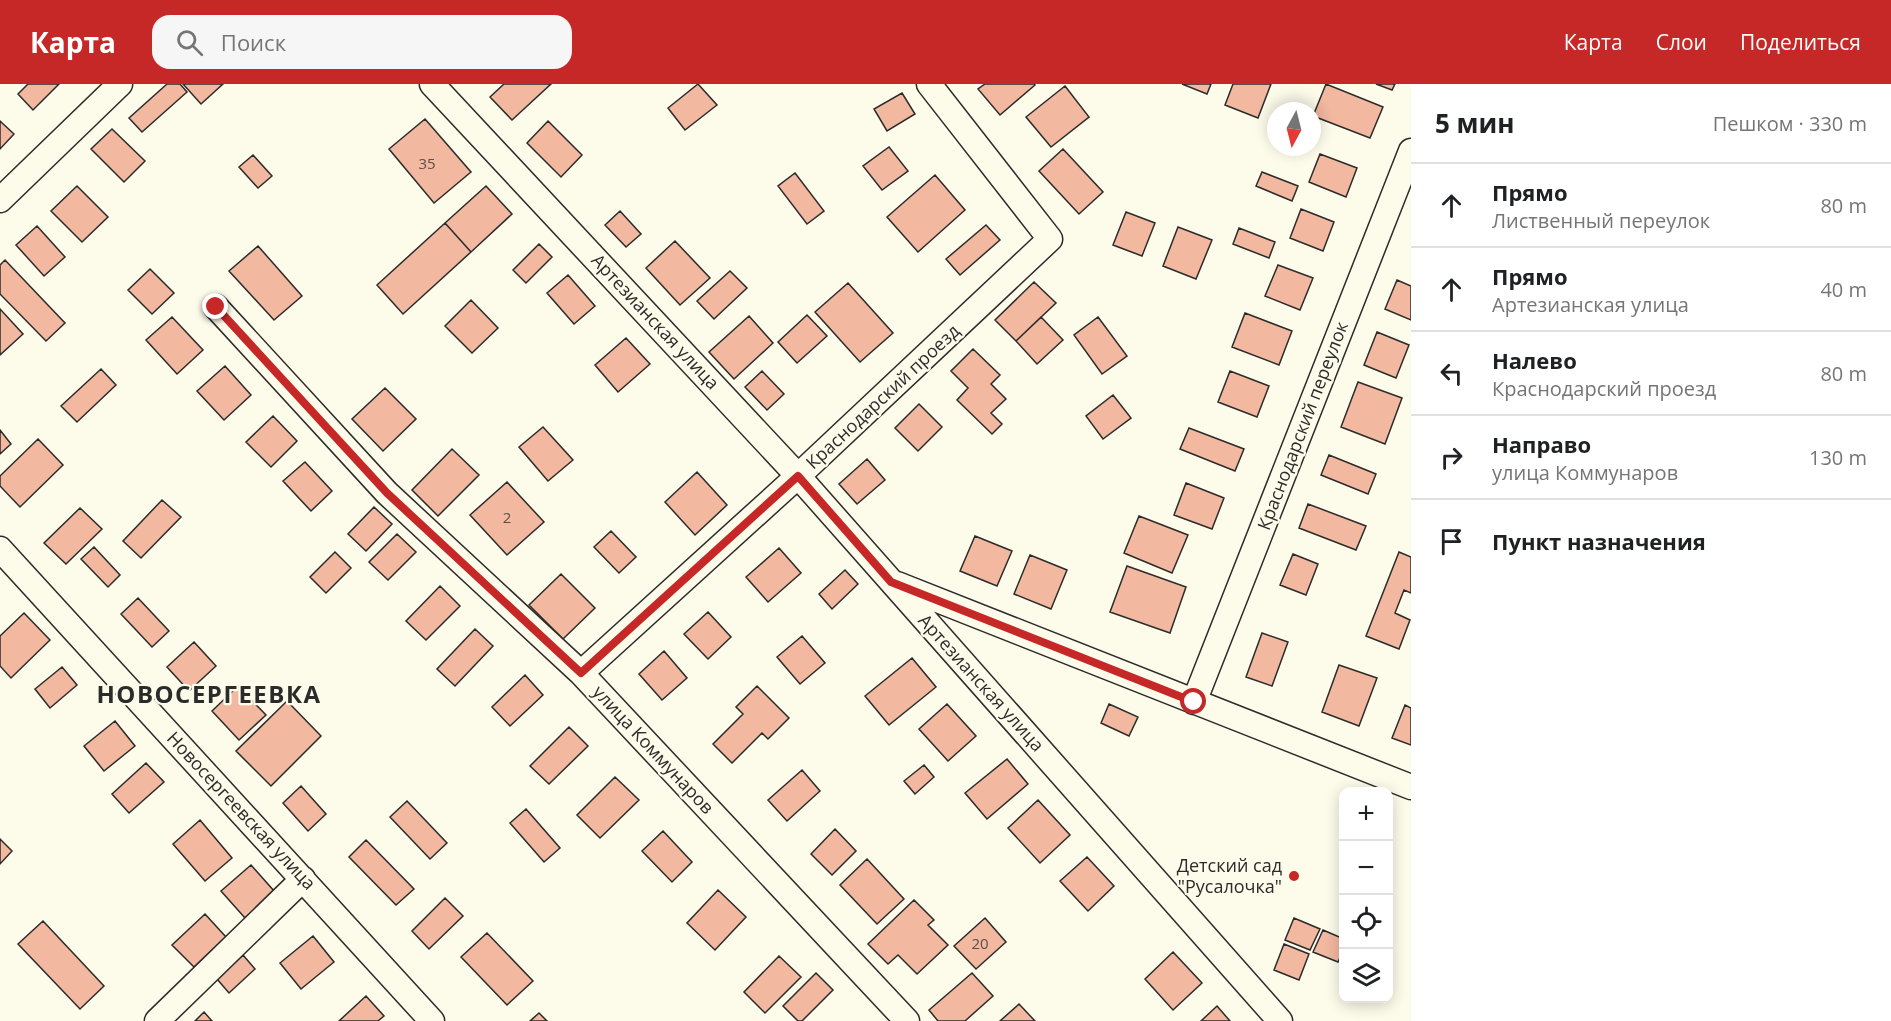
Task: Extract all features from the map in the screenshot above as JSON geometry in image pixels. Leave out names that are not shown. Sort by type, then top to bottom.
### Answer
[{"type":"street","points":[[0,200],[120,84]]},
{"type":"street","name":"Артезианская улица","points":[[432,84],[798,476],[1280,1021]]},
{"type":"street","name":"Краснодарский проезд","points":[[581,673],[798,476],[1050,239],[929,84]]},
{"type":"street","name":"Краснодарский переулок","points":[[1194,702],[1411,151]]},
{"type":"street","name":"улица Коммунаров","points":[[216,307],[387,493],[581,673],[907,1021]]},
{"type":"street","name":"Новосергеевская улица","points":[[0,549],[432,1021]]},
{"type":"street","points":[[891,582],[1411,787]]},
{"type":"street","points":[[157,1021],[303,879]]},
{"type":"building","points":[[28,84],[59,84],[33,110],[18,94]]},
{"type":"building","points":[[167,84],[180,84],[187,92],[142,132],[129,118]]},
{"type":"building","points":[[183,84],[223,84],[201,104]]},
{"type":"building","points":[[504,84],[551,84],[512,120],[490,97]]},
{"type":"building","points":[[698,84],[717,105],[685,130],[668,108]]},
{"type":"building","points":[[985,84],[1035,85],[1000,115],[978,89]]},
{"type":"building","points":[[1182,84],[1211,84],[1207,94]]},
{"type":"building","points":[[1233,84],[1271,84],[1258,118],[1225,105]]},
{"type":"building","points":[[1326,84],[1383,107],[1370,138],[1321,119],[1321,102],[1319,102]]},
{"type":"building","points":[[1376,84],[1395,84],[1392,90]]},
{"type":"building","points":[[1065,86],[1089,117],[1051,147],[1026,117]]},
{"type":"building","points":[[902,93],[915,114],[887,131],[874,109]]},
{"type":"building","points":[[425,119],[471,172],[434,203],[389,149]]},
{"type":"building","points":[[0,121],[14,134],[0,149]]},
{"type":"building","points":[[548,121],[582,155],[561,177],[527,143]]},
{"type":"building","points":[[112,129],[145,161],[124,182],[91,149]]},
{"type":"building","points":[[889,147],[908,171],[882,190],[863,166]]},
{"type":"building","points":[[1063,149],[1103,192],[1079,214],[1039,171]]},
{"type":"building","points":[[1321,154],[1357,168],[1346,197],[1309,182]]},
{"type":"building","points":[[253,155],[272,176],[258,188],[239,167]]},
{"type":"building","points":[[1262,172],[1298,186],[1292,201],[1256,186]]},
{"type":"building","points":[[795,173],[824,211],[807,224],[778,186]]},
{"type":"building","points":[[935,175],[965,210],[918,252],[887,217]]},
{"type":"building","points":[[77,186],[108,217],[82,242],[51,211]]},
{"type":"building","points":[[486,186],[512,214],[471,252],[445,223]]},
{"type":"building","points":[[1301,209],[1334,222],[1323,251],[1290,238]]},
{"type":"building","points":[[620,211],[641,234],[626,247],[605,225]]},
{"type":"building","points":[[1126,212],[1155,223],[1142,256],[1113,245]]},
{"type":"building","points":[[445,223],[471,252],[403,314],[377,285]]},
{"type":"building","points":[[986,225],[1000,240],[960,275],[946,259]]},
{"type":"building","points":[[37,226],[65,257],[44,276],[16,245]]},
{"type":"building","points":[[1178,227],[1212,240],[1196,279],[1163,266]]},
{"type":"building","points":[[1239,228],[1275,242],[1269,258],[1233,244]]},
{"type":"building","points":[[675,241],[710,278],[680,305],[646,268]]},
{"type":"building","points":[[539,244],[552,257],[526,283],[513,270]]},
{"type":"building","points":[[258,246],[302,296],[274,320],[229,271]]},
{"type":"building","points":[[5,260],[65,323],[46,341],[0,294],[0,265]]},
{"type":"building","points":[[1278,265],[1313,278],[1300,310],[1265,296]]},
{"type":"building","points":[[150,269],[174,293],[152,314],[128,290]]},
{"type":"building","points":[[730,271],[747,288],[714,319],[697,301]]},
{"type":"building","points":[[568,275],[595,306],[574,324],[547,293]]},
{"type":"building","points":[[1397,280],[1411,286],[1411,320],[1385,309]]},
{"type":"building","points":[[1034,282],[1056,303],[1016,341],[995,320]]},
{"type":"building","points":[[848,283],[893,333],[860,362],[815,312]]},
{"type":"building","points":[[471,300],[498,328],[472,353],[445,326]]},
{"type":"building","points":[[0,309],[23,334],[0,355]]},
{"type":"building","points":[[1245,313],[1292,331],[1279,365],[1232,347]]},
{"type":"building","points":[[807,315],[827,336],[797,363],[778,342]]},
{"type":"building","points":[[749,316],[773,343],[734,379],[709,352]]},
{"type":"building","points":[[172,317],[203,350],[177,374],[146,340]]},
{"type":"building","points":[[1041,317],[1063,340],[1037,364],[1016,341]]},
{"type":"building","points":[[1098,317],[1127,356],[1102,374],[1074,335]]},
{"type":"building","points":[[1377,332],[1409,345],[1396,378],[1364,365]]},
{"type":"building","points":[[626,338],[650,364],[618,392],[595,365]]},
{"type":"building","points":[[973,349],[1000,375],[991,384],[1006,399],[991,413],[1002,424],[992,434],[957,400],[968,388],[951,371]]},
{"type":"building","points":[[225,366],[251,395],[224,420],[197,391]]},
{"type":"building","points":[[101,369],[116,385],[77,422],[61,406]]},
{"type":"building","points":[[762,371],[784,394],[767,410],[745,387]]},
{"type":"building","points":[[1230,371],[1269,386],[1257,417],[1218,402]]},
{"type":"building","points":[[1358,382],[1402,398],[1385,444],[1341,427]]},
{"type":"building","points":[[385,388],[416,419],[383,451],[352,419]]},
{"type":"building","points":[[1113,395],[1131,418],[1103,439],[1086,416]]},
{"type":"building","points":[[919,404],[942,427],[918,451],[895,428]]},
{"type":"building","points":[[273,416],[297,441],[271,467],[246,442]]},
{"type":"building","points":[[543,427],[573,460],[548,481],[519,447]]},
{"type":"building","points":[[1189,428],[1244,449],[1235,471],[1180,449]]},
{"type":"building","points":[[0,430],[11,444],[0,454]]},
{"type":"building","points":[[38,439],[63,465],[20,507],[0,486],[0,476]]},
{"type":"building","points":[[452,449],[479,475],[438,516],[412,490]]},
{"type":"building","points":[[1329,455],[1376,474],[1368,494],[1321,475]]},
{"type":"building","points":[[867,459],[885,480],[857,504],[839,484]]},
{"type":"building","points":[[305,462],[332,491],[311,511],[283,481]]},
{"type":"building","points":[[697,472],[727,505],[695,535],[665,502]]},
{"type":"building","points":[[507,482],[544,522],[507,555],[470,515]]},
{"type":"building","points":[[1186,483],[1224,498],[1212,529],[1174,515]]},
{"type":"building","points":[[162,500],[181,517],[141,558],[123,541]]},
{"type":"building","points":[[1308,504],[1366,526],[1356,550],[1299,528]]},
{"type":"building","points":[[374,507],[392,524],[366,551],[348,534]]},
{"type":"building","points":[[80,508],[102,529],[66,564],[44,543]]},
{"type":"building","points":[[1139,516],[1188,535],[1172,573],[1124,553]]},
{"type":"building","points":[[611,531],[636,557],[619,573],[594,547]]},
{"type":"building","points":[[397,534],[416,552],[388,580],[369,562]]},
{"type":"building","points":[[975,536],[1012,551],[997,586],[960,571]]},
{"type":"building","points":[[94,547],[120,575],[108,587],[81,559]]},
{"type":"building","points":[[779,548],[801,573],[768,602],[746,577]]},
{"type":"building","points":[[335,552],[351,568],[326,593],[310,577]]},
{"type":"building","points":[[1399,552],[1411,557],[1411,593],[1404,590],[1395,613],[1410,620],[1399,649],[1366,636]]},
{"type":"building","points":[[1293,554],[1318,564],[1306,595],[1280,585]]},
{"type":"building","points":[[1030,555],[1067,570],[1051,609],[1014,594]]},
{"type":"building","points":[[1127,566],[1186,587],[1170,633],[1110,612]]},
{"type":"building","points":[[845,570],[858,584],[832,609],[819,594]]},
{"type":"building","points":[[561,574],[595,608],[563,639],[529,605]]},
{"type":"building","points":[[440,586],[460,606],[426,640],[406,621]]},
{"type":"building","points":[[138,598],[169,631],[152,647],[121,614]]},
{"type":"building","points":[[708,612],[731,637],[708,659],[684,634]]},
{"type":"building","points":[[24,613],[50,640],[11,678],[0,666],[0,636]]},
{"type":"building","points":[[475,629],[493,646],[455,686],[437,669]]},
{"type":"building","points":[[1262,633],[1288,642],[1272,686],[1246,677]]},
{"type":"building","points":[[802,636],[825,663],[800,684],[777,657]]},
{"type":"building","points":[[194,642],[216,666],[189,691],[167,667]]},
{"type":"building","points":[[664,651],[687,678],[662,700],[639,674]]},
{"type":"building","points":[[912,658],[936,687],[889,725],[865,696]]},
{"type":"building","points":[[1339,665],[1377,678],[1359,726],[1322,712]]},
{"type":"building","points":[[62,667],[77,685],[50,708],[35,689]]},
{"type":"building","points":[[525,675],[543,695],[510,726],[492,707]]},
{"type":"building","points":[[238,686],[266,715],[239,740],[212,711]]},
{"type":"building","points":[[757,686],[789,718],[768,739],[762,733],[732,763],[713,744],[743,714],[736,707]]},
{"type":"building","points":[[287,701],[321,736],[271,786],[236,751]]},
{"type":"building","points":[[947,704],[976,736],[948,761],[919,729]]},
{"type":"building","points":[[1109,704],[1138,717],[1129,736],[1101,723]]},
{"type":"building","points":[[1405,705],[1411,708],[1411,745],[1392,738]]},
{"type":"building","points":[[115,721],[135,746],[104,771],[84,746]]},
{"type":"building","points":[[569,727],[588,746],[549,784],[530,766]]},
{"type":"building","points":[[1007,759],[1028,784],[987,819],[965,793]]},
{"type":"building","points":[[146,763],[164,782],[129,813],[112,794]]},
{"type":"building","points":[[924,765],[934,777],[915,794],[904,781]]},
{"type":"building","points":[[802,770],[820,791],[787,821],[768,800]]},
{"type":"building","points":[[615,777],[639,800],[600,838],[577,815]]},
{"type":"building","points":[[301,786],[326,814],[308,831],[283,803]]},
{"type":"building","points":[[1038,800],[1070,835],[1040,863],[1008,828]]},
{"type":"building","points":[[407,801],[447,843],[430,859],[390,817]]},
{"type":"building","points":[[526,809],[560,848],[544,862],[510,823]]},
{"type":"building","points":[[200,820],[232,858],[205,881],[173,844]]},
{"type":"building","points":[[835,829],[856,851],[832,875],[811,854]]},
{"type":"building","points":[[663,831],[692,862],[672,882],[642,851]]},
{"type":"building","points":[[0,839],[12,851],[0,864]]},
{"type":"building","points":[[366,840],[414,889],[396,905],[349,857]]},
{"type":"building","points":[[1087,857],[1114,886],[1088,911],[1060,881]]},
{"type":"building","points":[[867,859],[904,899],[877,924],[840,885]]},
{"type":"building","points":[[251,865],[275,892],[245,918],[221,891]]},
{"type":"building","points":[[718,890],[746,917],[715,950],[687,923]]},
{"type":"building","points":[[445,898],[463,916],[429,949],[412,931]]},
{"type":"building","points":[[914,900],[934,920],[928,925],[948,945],[917,974],[898,955],[888,964],[868,944]]},
{"type":"building","points":[[205,914],[226,937],[194,967],[172,945]]},
{"type":"building","points":[[985,918],[1006,942],[976,969],[954,946]]},
{"type":"building","points":[[1294,918],[1320,929],[1310,950],[1285,940]]},
{"type":"building","points":[[43,921],[104,986],[80,1009],[18,944]]},
{"type":"building","points":[[1323,930],[1339,937],[1338,962],[1313,952]]},
{"type":"building","points":[[487,933],[533,981],[507,1005],[461,957]]},
{"type":"building","points":[[313,936],[334,962],[301,989],[280,963]]},
{"type":"building","points":[[1284,944],[1309,954],[1299,980],[1274,970]]},
{"type":"building","points":[[1173,952],[1202,983],[1173,1010],[1145,979]]},
{"type":"building","points":[[243,955],[255,969],[229,993],[217,979]]},
{"type":"building","points":[[779,956],[801,977],[765,1013],[744,992]]},
{"type":"building","points":[[816,973],[833,990],[802,1021],[798,1021],[783,1006]]},
{"type":"building","points":[[972,973],[993,996],[965,1021],[938,1021],[929,1010]]},
{"type":"building","points":[[366,996],[384,1016],[378,1021],[339,1021]]},
{"type":"building","points":[[1019,1004],[1035,1021],[1000,1021]]},
{"type":"building","points":[[1217,1006],[1230,1021],[1201,1021]]},
{"type":"building","points":[[204,1012],[212,1021],[195,1021]]},
{"type":"building","points":[[539,1013],[547,1021],[530,1021]]},
{"type":"place","name":"Детский сад \"Русалочка\"","points":[[1294,876]]},
{"type":"district","name":"НОВОСЕРГЕЕВКА","points":[[209,695]]},
{"type":"route","points":[[216,307],[387,493],[581,673],[798,476],[891,582],[1194,702]]}]
